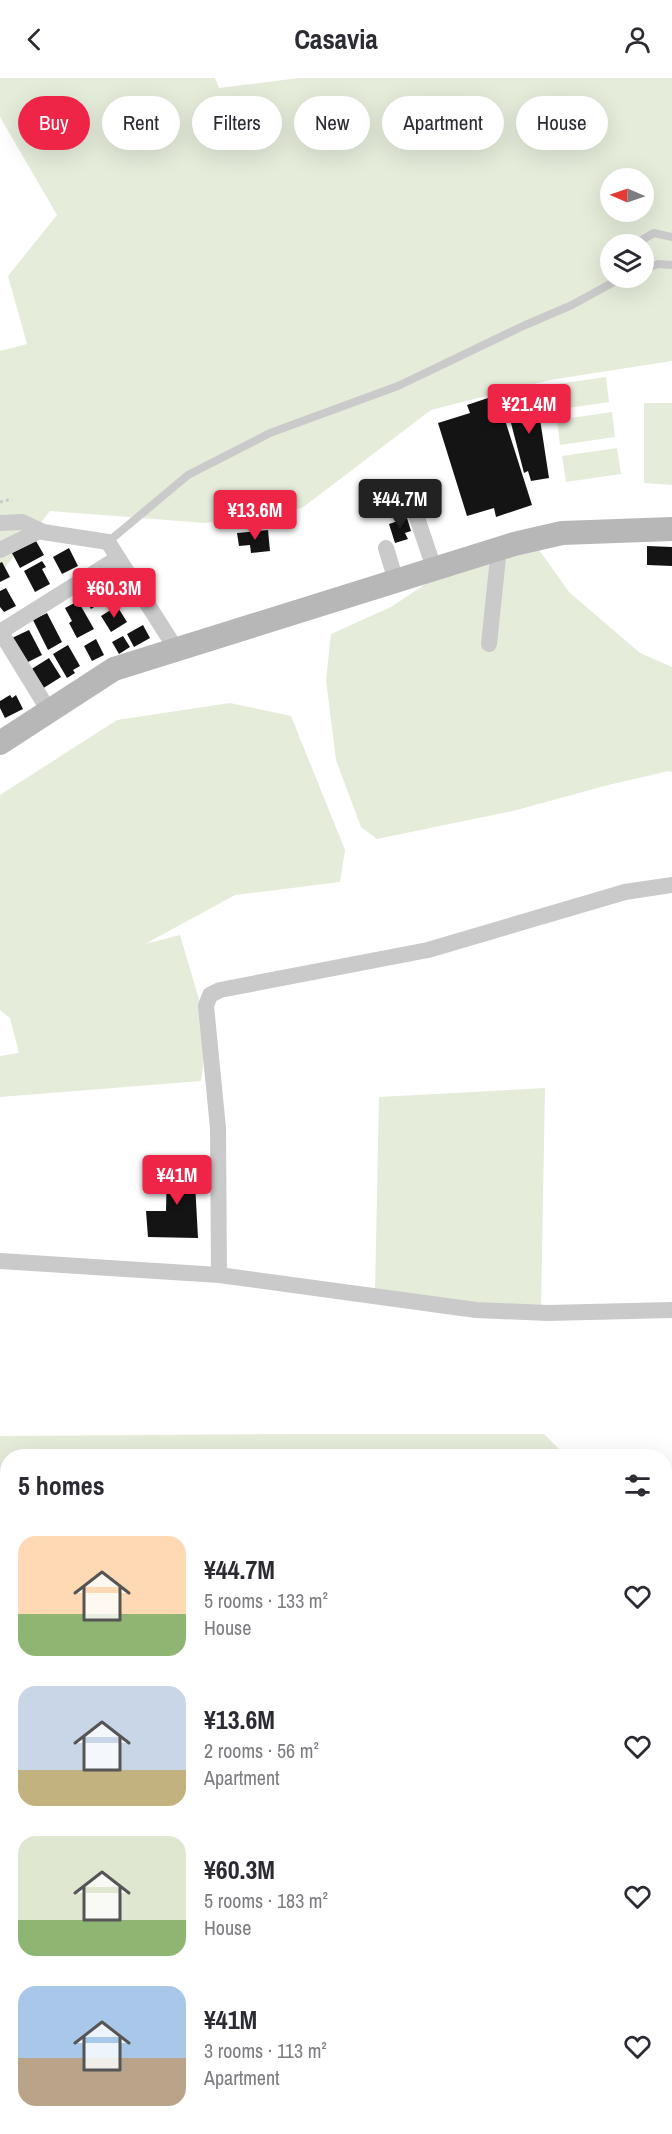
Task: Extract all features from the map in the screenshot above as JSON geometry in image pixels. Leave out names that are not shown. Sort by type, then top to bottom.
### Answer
[{"type":"street","points":[[414,509],[434,568]]},
{"type":"street","points":[[0,523],[22,522],[39,531],[108,542],[176,649]]},
{"type":"street","points":[[0,743],[114,669],[176,649],[499,548],[562,533],[672,529]]},
{"type":"street","points":[[0,550],[39,531]]},
{"type":"street","points":[[386,548],[396,581]]},
{"type":"street","points":[[489,644],[499,548]]},
{"type":"street","points":[[49,711],[0,632],[118,558]]},
{"type":"street","points":[[219,1275],[218,1128],[206,1006],[210,995],[220,990],[428,950],[625,892],[672,885]]},
{"type":"street","points":[[0,1261],[219,1275],[476,1310],[548,1313],[672,1310]]},
{"type":"lane","points":[[652,234],[672,237]]},
{"type":"lane","points":[[654,265],[672,265]]},
{"type":"lane","points":[[108,542],[188,475],[270,433],[398,386],[572,305],[603,288]]},
{"type":"path","points":[[0,502],[12,499]]},
{"type":"green space","points":[[0,78],[215,78],[219,88],[299,78],[672,78],[672,361],[550,380],[431,410],[302,508],[206,523],[50,511],[0,574],[0,351],[27,344],[8,276],[57,215],[19,150],[90,150],[90,96],[18,96],[18,148],[0,117]]},
{"type":"green space","points":[[606,377],[609,402],[554,410],[550,385]]},
{"type":"green space","points":[[644,403],[672,403],[672,485],[644,483]]},
{"type":"green space","points":[[612,412],[615,437],[560,445],[557,420]]},
{"type":"green space","points":[[617,448],[621,474],[566,482],[562,456]]},
{"type":"green space","points":[[537,547],[569,592],[640,653],[672,667],[672,772],[608,785],[513,811],[377,839],[361,827],[336,760],[326,680],[331,634],[391,607],[463,559]]},
{"type":"green space","points":[[230,703],[291,716],[345,850],[340,882],[235,895],[145,944],[180,935],[208,1030],[201,1081],[0,1097],[0,1056],[19,1053],[10,1018],[0,1010],[0,795],[117,720]]},
{"type":"green space","points":[[545,1088],[541,1308],[468,1309],[375,1291],[379,1097]]},
{"type":"green space","points":[[544,1434],[559,1449],[0,1449],[0,1436]]},
{"type":"building","points":[[536,393],[549,478],[531,481],[528,471],[524,473],[505,400]]},
{"type":"building","points":[[497,395],[532,505],[496,517],[494,508],[467,516],[438,423],[470,413],[467,405]]},
{"type":"building","points":[[407,518],[411,531],[405,533],[408,539],[395,543],[389,524]]},
{"type":"building","points":[[268,530],[270,551],[251,553],[250,545],[239,546],[237,533]]},
{"type":"building","points":[[36,541],[44,555],[20,568],[12,553]]},
{"type":"building","points":[[647,546],[672,547],[672,566],[647,565]]},
{"type":"building","points":[[69,548],[78,566],[62,574],[53,557]]},
{"type":"building","points":[[42,561],[46,567],[42,569],[50,584],[35,592],[24,571]]},
{"type":"building","points":[[2,562],[10,577],[0,582],[0,563]]},
{"type":"building","points":[[103,579],[113,595],[91,609],[81,593]]},
{"type":"building","points":[[6,588],[16,606],[4,612],[0,607],[0,591]]},
{"type":"building","points":[[78,601],[94,629],[77,638],[69,623],[72,621],[65,608]]},
{"type":"building","points":[[117,606],[127,622],[111,632],[101,616]]},
{"type":"building","points":[[47,613],[62,642],[48,650],[33,620]]},
{"type":"building","points":[[143,625],[150,638],[134,647],[127,634]]},
{"type":"building","points":[[29,630],[42,655],[26,663],[12,638]]},
{"type":"building","points":[[123,636],[130,647],[119,654],[112,642]]},
{"type":"building","points":[[96,639],[104,655],[92,661],[84,646]]},
{"type":"building","points":[[68,645],[80,666],[73,670],[75,673],[67,678],[53,654]]},
{"type":"building","points":[[49,658],[61,677],[42,689],[30,670]]},
{"type":"building","points":[[10,695],[12,698],[16,695],[23,709],[5,718],[0,708],[0,701]]},
{"type":"building","points":[[194,1164],[198,1238],[148,1237],[146,1211],[166,1211],[167,1166]]}]
